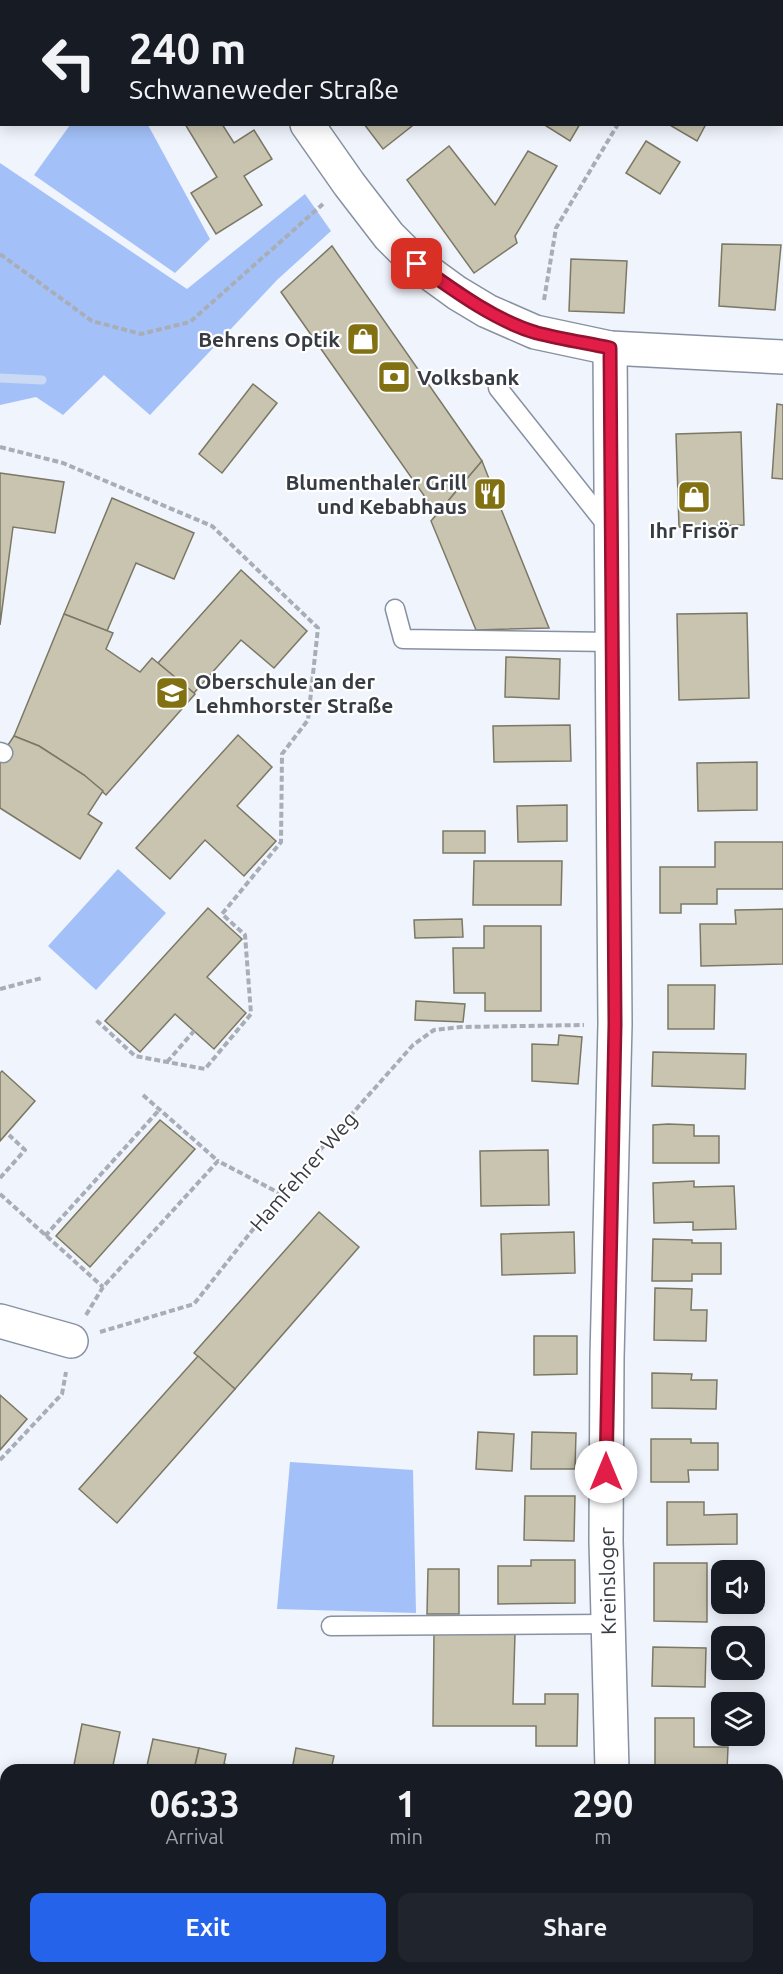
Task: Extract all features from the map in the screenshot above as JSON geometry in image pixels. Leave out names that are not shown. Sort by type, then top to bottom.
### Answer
[{"type":"main road","points":[[308,126],[389,236],[417,264],[487,311],[535,332],[610,348],[783,357]]},
{"type":"main road","name":"Kreinsloger","points":[[610,348],[615,1024],[607,1358],[606,1541],[612,1764]]},
{"type":"main road","points":[[0,1321],[71,1341]]},
{"type":"lane","points":[[498,388],[611,530]]},
{"type":"lane","points":[[395,609],[403,639],[612,642]]},
{"type":"lane","points":[[331,1626],[608,1624]]},
{"type":"path","points":[[535,332],[545,293],[556,228],[617,126]]},
{"type":"path","points":[[0,254],[92,321],[141,334],[190,322],[309,215],[349,184]]},
{"type":"path","points":[[0,447],[63,462],[212,526],[318,628],[308,720],[282,754],[281,842],[222,914],[245,936],[251,1014],[205,1069],[135,1056],[96,1020]]},
{"type":"path","points":[[0,989],[42,978]]},
{"type":"path","name":"Hamfehrer Weg","points":[[71,1341],[194,1304],[281,1194],[413,1045],[434,1030],[461,1026],[615,1024]]},
{"type":"path","points":[[167,1062],[194,1031]]},
{"type":"path","points":[[143,1095],[218,1161],[281,1194]]},
{"type":"path","points":[[45,1236],[160,1109]]},
{"type":"path","points":[[0,1178],[25,1150],[9,1135]]},
{"type":"path","points":[[0,1460],[62,1394],[71,1341],[103,1287],[218,1161]]},
{"type":"path","points":[[0,1194],[103,1287]]},
{"type":"shaded area","points":[[69,126],[149,126],[210,239],[175,273],[34,175]]},
{"type":"shaded area","points":[[0,163],[187,289],[305,194],[331,231],[277,280],[150,415],[104,375],[63,415],[36,397],[0,405]]},
{"type":"shaded area","points":[[118,869],[166,913],[96,990],[48,946]]},
{"type":"shaded area","points":[[290,1462],[413,1470],[416,1613],[277,1609]]},
{"type":"building","points":[[186,126],[223,126],[234,143],[254,130],[272,159],[244,176],[262,205],[216,234],[191,193],[217,177]]},
{"type":"building","points":[[366,126],[412,126],[383,149]]},
{"type":"building","points":[[546,126],[579,126],[570,141]]},
{"type":"building","points":[[671,126],[705,126],[697,141]]},
{"type":"building","points":[[646,141],[680,162],[660,194],[626,173]]},
{"type":"building","points":[[449,146],[495,205],[528,151],[557,166],[515,236],[517,243],[474,273],[407,180]]},
{"type":"building","points":[[722,244],[781,245],[775,310],[719,306]]},
{"type":"building","points":[[332,246],[482,461],[437,514],[281,292]]},
{"type":"building","points":[[571,259],[627,261],[624,313],[569,311]]},
{"type":"building","points":[[253,384],[277,403],[222,473],[199,454]]},
{"type":"building","points":[[777,404],[783,405],[783,479],[772,478]]},
{"type":"building","points":[[741,432],[744,525],[679,527],[676,434]]},
{"type":"building","points":[[482,461],[549,628],[476,630],[431,521]]},
{"type":"building","points":[[0,473],[64,482],[55,533],[13,527],[0,625]]},
{"type":"building","points":[[112,498],[194,533],[174,579],[136,563],[107,631],[64,614]]},
{"type":"building","points":[[241,570],[307,631],[274,668],[241,640],[194,693],[158,663]]},
{"type":"building","points":[[747,613],[749,698],[679,700],[677,614]]},
{"type":"building","points":[[64,614],[113,633],[106,649],[140,672],[152,658],[195,694],[106,795],[84,775],[39,746],[14,736]]},
{"type":"building","points":[[506,657],[560,659],[559,699],[505,697]]},
{"type":"building","points":[[570,725],[571,761],[494,762],[493,726]]},
{"type":"building","points":[[238,735],[272,767],[237,806],[276,841],[244,876],[205,840],[170,879],[136,848]]},
{"type":"building","points":[[14,736],[39,746],[84,775],[103,791],[88,814],[102,823],[80,859],[0,808],[0,757]]},
{"type":"building","points":[[757,762],[757,810],[698,811],[697,763]]},
{"type":"building","points":[[567,805],[567,841],[518,842],[517,806]]},
{"type":"building","points":[[443,831],[485,831],[485,853],[443,853]]},
{"type":"building","points":[[715,842],[783,842],[783,889],[717,889],[717,904],[681,904],[681,913],[660,913],[660,867],[715,867]]},
{"type":"building","points":[[474,861],[562,861],[561,905],[473,905]]},
{"type":"building","points":[[208,908],[242,939],[207,977],[246,1013],[214,1049],[175,1014],[140,1052],[105,1021]]},
{"type":"building","points":[[783,909],[783,964],[701,966],[700,924],[736,924],[735,910]]},
{"type":"building","points":[[462,919],[463,937],[415,938],[414,920]]},
{"type":"building","points":[[484,926],[541,926],[541,1011],[485,1011],[485,993],[454,993],[453,948],[484,948]]},
{"type":"building","points":[[668,985],[715,985],[714,1029],[668,1029]]},
{"type":"building","points":[[416,1001],[465,1004],[463,1022],[415,1020]]},
{"type":"building","points":[[559,1035],[582,1037],[578,1084],[532,1081],[532,1044],[558,1045]]},
{"type":"building","points":[[653,1052],[746,1054],[745,1089],[652,1086]]},
{"type":"building","points":[[2,1071],[35,1101],[0,1141],[0,1073]]},
{"type":"building","points":[[160,1120],[195,1149],[90,1267],[56,1236]]},
{"type":"building","points":[[653,1125],[694,1125],[694,1136],[719,1136],[719,1163],[653,1163]]},
{"type":"building","points":[[548,1150],[549,1205],[481,1206],[480,1151]]},
{"type":"building","points":[[694,1181],[694,1187],[734,1186],[736,1229],[693,1230],[693,1222],[654,1223],[653,1183]]},
{"type":"building","points":[[319,1212],[359,1247],[235,1389],[194,1353]]},
{"type":"building","points":[[574,1232],[575,1273],[502,1275],[501,1234]]},
{"type":"building","points":[[653,1239],[721,1243],[721,1274],[692,1274],[692,1281],[652,1281]]},
{"type":"building","points":[[655,1288],[692,1289],[691,1310],[707,1310],[706,1341],[654,1340]]},
{"type":"building","points":[[534,1336],[577,1336],[577,1374],[534,1375]]},
{"type":"building","points":[[198,1356],[235,1389],[117,1523],[79,1489]]},
{"type":"building","points":[[652,1373],[692,1374],[691,1380],[717,1380],[716,1409],[652,1408]]},
{"type":"building","points":[[0,1395],[27,1419],[0,1450]]},
{"type":"building","points":[[478,1432],[514,1434],[512,1471],[476,1469]]},
{"type":"building","points":[[532,1432],[576,1433],[575,1469],[531,1469]]},
{"type":"building","points":[[651,1439],[691,1439],[691,1443],[718,1443],[718,1470],[688,1470],[689,1482],[651,1482]]},
{"type":"building","points":[[525,1496],[575,1496],[574,1541],[524,1540]]},
{"type":"building","points":[[667,1502],[704,1502],[704,1515],[737,1514],[737,1544],[667,1545]]},
{"type":"building","points":[[531,1560],[575,1560],[575,1603],[498,1604],[498,1566],[531,1566]]},
{"type":"building","points":[[654,1563],[707,1563],[707,1622],[654,1621]]},
{"type":"building","points":[[428,1569],[459,1569],[459,1614],[427,1614]]},
{"type":"building","points":[[434,1632],[515,1633],[513,1704],[545,1704],[545,1694],[578,1694],[577,1746],[536,1746],[536,1726],[433,1726]]},
{"type":"building","points":[[653,1647],[706,1648],[705,1687],[652,1686]]},
{"type":"building","points":[[655,1718],[694,1718],[694,1747],[728,1747],[727,1764],[655,1764]]},
{"type":"building","points":[[82,1724],[120,1732],[113,1764],[74,1764]]},
{"type":"building","points":[[153,1739],[199,1748],[195,1764],[147,1764]]},
{"type":"building","points":[[199,1748],[226,1754],[224,1764],[195,1764]]},
{"type":"building","points":[[296,1748],[334,1756],[332,1764],[293,1764]]},
{"type":"waterway","points":[[0,378],[42,380]]},
{"type":"place","name":"Behrens Optik","points":[[363,339]]},
{"type":"place","name":"Volksbank","points":[[394,377]]},
{"type":"place","name":"Blumenthaler Grill und Kebabhaus","points":[[490,494]]},
{"type":"place","name":"Ihr Frisör","points":[[694,497]]},
{"type":"place","name":"Oberschule an der Lehmhorster Straße","points":[[172,693]]},
{"type":"route","points":[[417,264],[487,311],[535,332],[610,348],[615,1024],[606,1472]]}]
